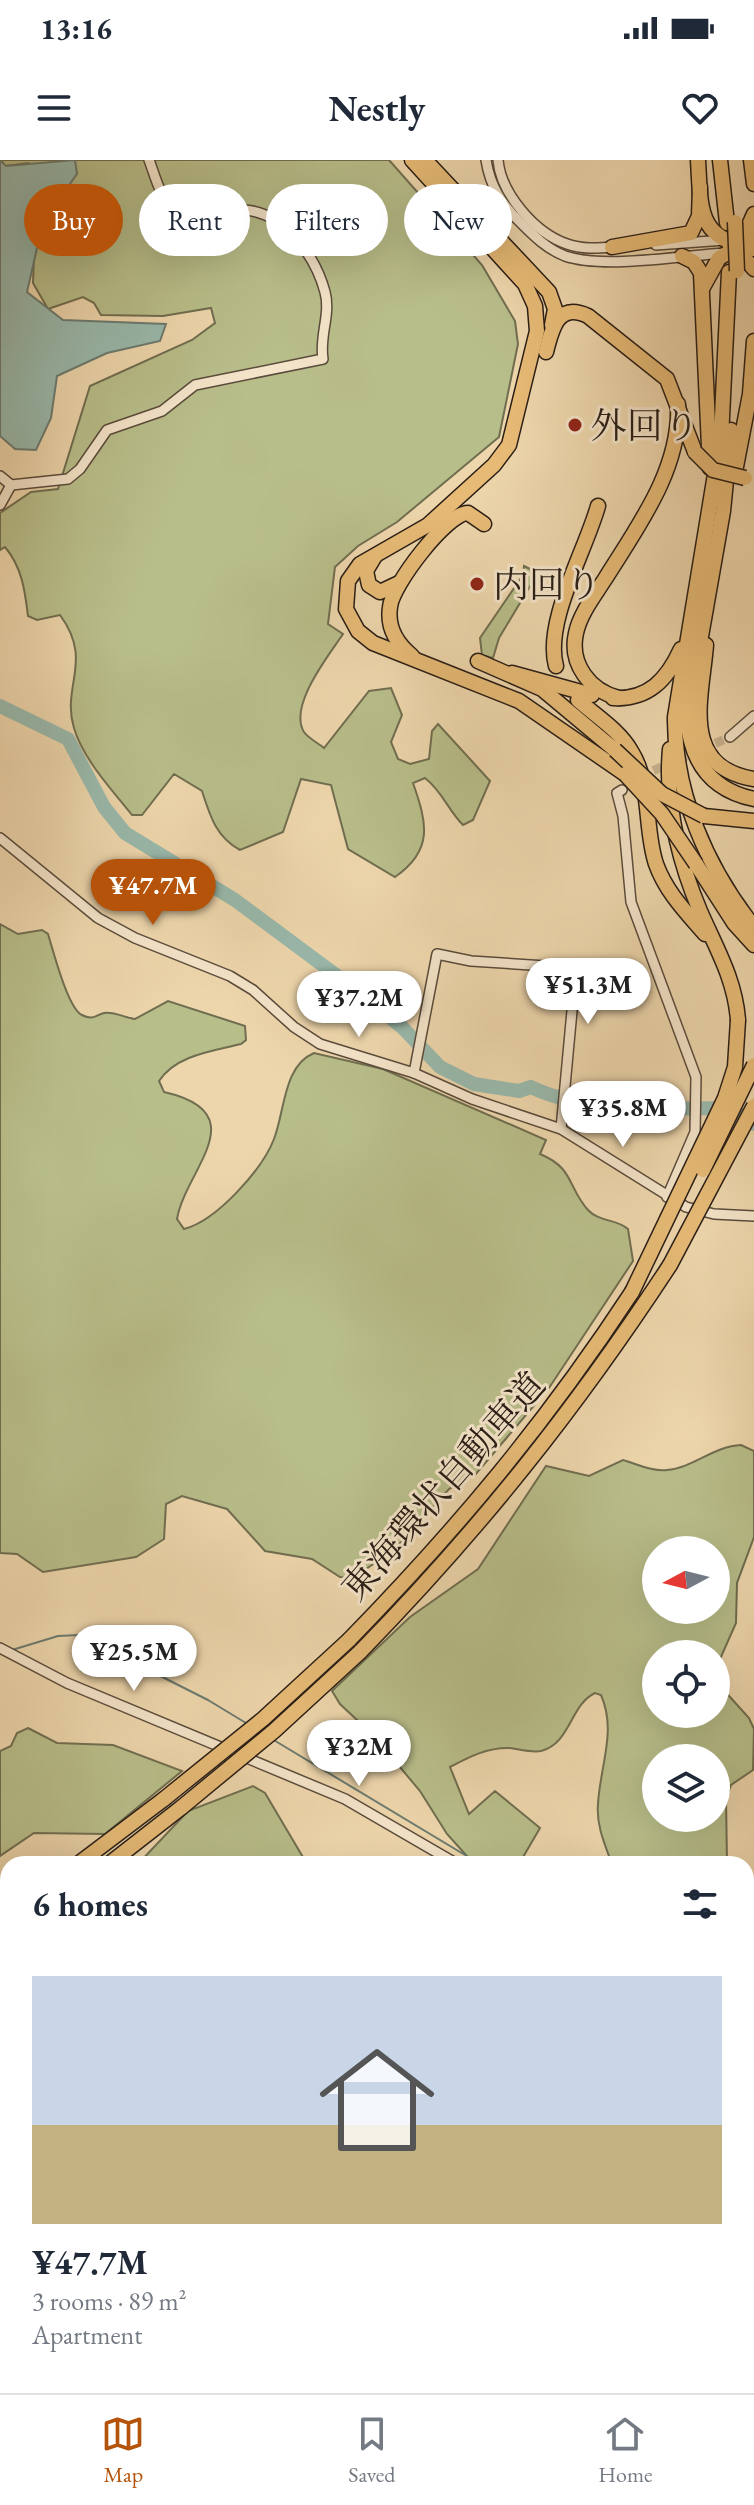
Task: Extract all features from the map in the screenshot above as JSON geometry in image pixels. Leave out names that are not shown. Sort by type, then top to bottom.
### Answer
[{"type":"highway","points":[[412,160],[520,277],[533,299],[537,331],[512,438],[505,453],[428,525],[360,564],[348,581],[345,595],[349,617],[373,643],[531,708],[625,774],[662,814],[734,923],[754,945]]},
{"type":"highway","points":[[425,160],[536,277],[555,304],[546,352]]},
{"type":"highway","points":[[698,160],[704,219],[736,246],[754,269]]},
{"type":"highway","points":[[720,160],[731,223]]},
{"type":"highway","points":[[728,160],[733,271],[712,573],[698,710],[700,733],[708,751],[721,766],[754,779]]},
{"type":"highway","points":[[751,160],[754,184]]},
{"type":"highway","points":[[612,247],[691,233],[699,216],[700,187]]},
{"type":"highway","points":[[702,291],[714,263],[736,246],[754,214]]},
{"type":"highway","points":[[682,256],[698,266],[702,291],[717,510]]},
{"type":"highway","points":[[536,277],[662,373],[678,404],[695,452],[713,470],[749,478]]},
{"type":"highway","points":[[552,329],[565,313],[588,316]]},
{"type":"highway","points":[[632,1292],[725,1098],[735,1067],[738,1020],[730,976],[689,885],[673,822],[669,766],[694,615],[717,510],[743,441],[754,341]]},
{"type":"highway","points":[[619,698],[603,693],[585,676],[575,651],[576,633],[588,606],[660,485],[675,438],[678,404]]},
{"type":"highway","points":[[556,666],[552,648],[556,620],[598,506]]},
{"type":"highway","points":[[418,661],[398,642],[390,625],[391,599],[403,579],[452,518],[468,513],[484,524]]},
{"type":"highway","points":[[378,553],[366,571],[369,585],[385,591],[403,579]]},
{"type":"highway","points":[[712,573],[690,687],[688,731],[695,756],[710,778],[732,793],[754,799]]},
{"type":"highway","points":[[478,661],[512,673],[619,698],[646,693],[661,682],[674,665],[694,615]]},
{"type":"highway","points":[[512,673],[542,689],[662,794],[704,816],[734,822],[754,821]]},
{"type":"highway","points":[[578,700],[619,735],[633,753],[641,773],[656,864],[675,898],[721,953]]},
{"type":"highway","points":[[675,717],[676,755],[689,806],[717,871],[754,927]]},
{"type":"highway","name":"東海環状自動車道","points":[[89,1856],[263,1719],[349,1640],[480,1501],[561,1397],[632,1292],[705,1166],[754,1065]]},
{"type":"highway","name":"東海環状自動車道","points":[[119,1856],[274,1731],[360,1652],[491,1512],[573,1408],[670,1265],[754,1106]]},
{"type":"highway","points":[[670,1265],[696,1228],[754,1122]]},
{"type":"street","points":[[0,476],[11,485],[68,479],[80,469],[107,430],[162,411],[195,385],[323,359],[320,334],[327,314],[325,292],[307,256],[288,230],[277,219],[261,213],[190,213],[176,209],[163,193],[149,160]]},
{"type":"street","points":[[486,160],[494,189],[505,207],[537,238],[562,255],[591,260],[682,256],[736,246]]},
{"type":"street","points":[[498,160],[507,192],[550,235],[578,247],[736,246]]},
{"type":"street","points":[[0,505],[11,485]]},
{"type":"street","points":[[730,737],[754,716]]},
{"type":"street","points":[[622,790],[617,793],[623,816],[631,902],[696,1077],[695,1132],[667,1197]]},
{"type":"street","points":[[0,838],[98,918],[135,938],[230,976],[253,990],[294,1027],[320,1044],[414,1073],[472,1099],[561,1129],[667,1197],[700,1212],[754,1216]]},
{"type":"street","points":[[414,1073],[437,954],[471,961],[576,968],[561,1129]]},
{"type":"street","points":[[0,1648],[67,1683],[345,1799],[443,1856]]},
{"type":"green space","points":[[1,160],[389,160],[410,184],[404,184],[404,256],[474,256],[515,321],[518,344],[499,437],[397,522],[358,546],[335,567],[328,624],[343,634],[312,681],[301,709],[304,732],[324,748],[369,691],[391,688],[402,715],[391,742],[398,759],[410,764],[429,759],[432,731],[438,724],[490,781],[473,820],[463,825],[425,778],[413,783],[424,823],[422,846],[408,867],[395,877],[348,849],[331,785],[301,779],[283,832],[240,850],[220,832],[202,791],[174,774],[142,815],[132,815],[84,751],[71,713],[76,660],[70,631],[60,615],[37,620],[28,616],[19,571],[5,547],[0,550],[0,513],[31,492],[58,489],[90,386],[192,340],[215,323],[211,308],[163,316],[101,315],[94,303],[83,297],[48,309],[33,283],[34,256],[123,256],[123,184],[30,184],[28,163],[5,166]]},
{"type":"green space","points":[[524,566],[538,573],[499,638],[493,658],[482,655],[480,638],[523,575]]},
{"type":"green space","points":[[0,924],[18,934],[42,930],[48,934],[71,1002],[86,1017],[108,1013],[135,1019],[168,1001],[245,1026],[246,1040],[241,1044],[185,1060],[166,1072],[159,1081],[164,1092],[192,1101],[206,1114],[211,1128],[208,1145],[177,1219],[184,1229],[210,1216],[249,1179],[274,1139],[286,1090],[296,1068],[314,1053],[383,1069],[546,1140],[540,1154],[565,1172],[588,1210],[597,1217],[628,1229],[633,1261],[549,1388],[475,1475],[449,1489],[395,1549],[353,1578],[340,1577],[312,1559],[265,1551],[227,1509],[182,1496],[166,1504],[164,1539],[136,1557],[43,1572],[17,1554],[0,1553]]},
{"type":"green space","points":[[741,1445],[754,1451],[754,1537],[737,1583],[736,1623],[728,1640],[642,1640],[642,1728],[730,1728],[730,1697],[749,1718],[754,1729],[753,1770],[730,1787],[730,1744],[642,1744],[642,1832],[727,1832],[727,1856],[609,1856],[598,1820],[608,1722],[601,1695],[595,1693],[580,1706],[565,1732],[551,1747],[541,1751],[494,1749],[450,1767],[469,1814],[495,1791],[540,1828],[524,1856],[467,1856],[447,1834],[420,1791],[373,1735],[340,1704],[332,1691],[410,1617],[478,1569],[546,1466],[589,1476],[623,1460],[662,1470],[686,1465],[731,1446]]},
{"type":"green space","points":[[28,1728],[57,1743],[113,1745],[182,1771],[105,1834],[34,1833],[0,1856],[0,1751],[11,1746],[17,1733]]},
{"type":"green space","points":[[253,1786],[265,1793],[302,1856],[146,1856],[188,1811]]},
{"type":"shaded area","points":[[0,160],[6,166],[75,160],[77,174],[70,184],[24,184],[24,256],[35,256],[27,292],[63,320],[166,324],[160,341],[107,353],[57,376],[51,418],[36,450],[15,449],[0,436]]},
{"type":"waterway","points":[[0,706],[68,739],[104,807],[125,833],[235,900],[402,1027],[440,1067],[474,1084],[519,1091],[531,1087],[551,1095],[598,1105],[721,1108],[736,1112],[754,1124]]},
{"type":"waterway","points":[[12,1650],[58,1636],[79,1635],[208,1700],[246,1723]]},
{"type":"waterway","points":[[272,1739],[467,1856]]},
{"type":"tunnel","points":[[641,776],[730,737]]},
{"type":"place","name":"外回り","points":[[575,425]]},
{"type":"place","name":"内回り","points":[[477,584]]}]
